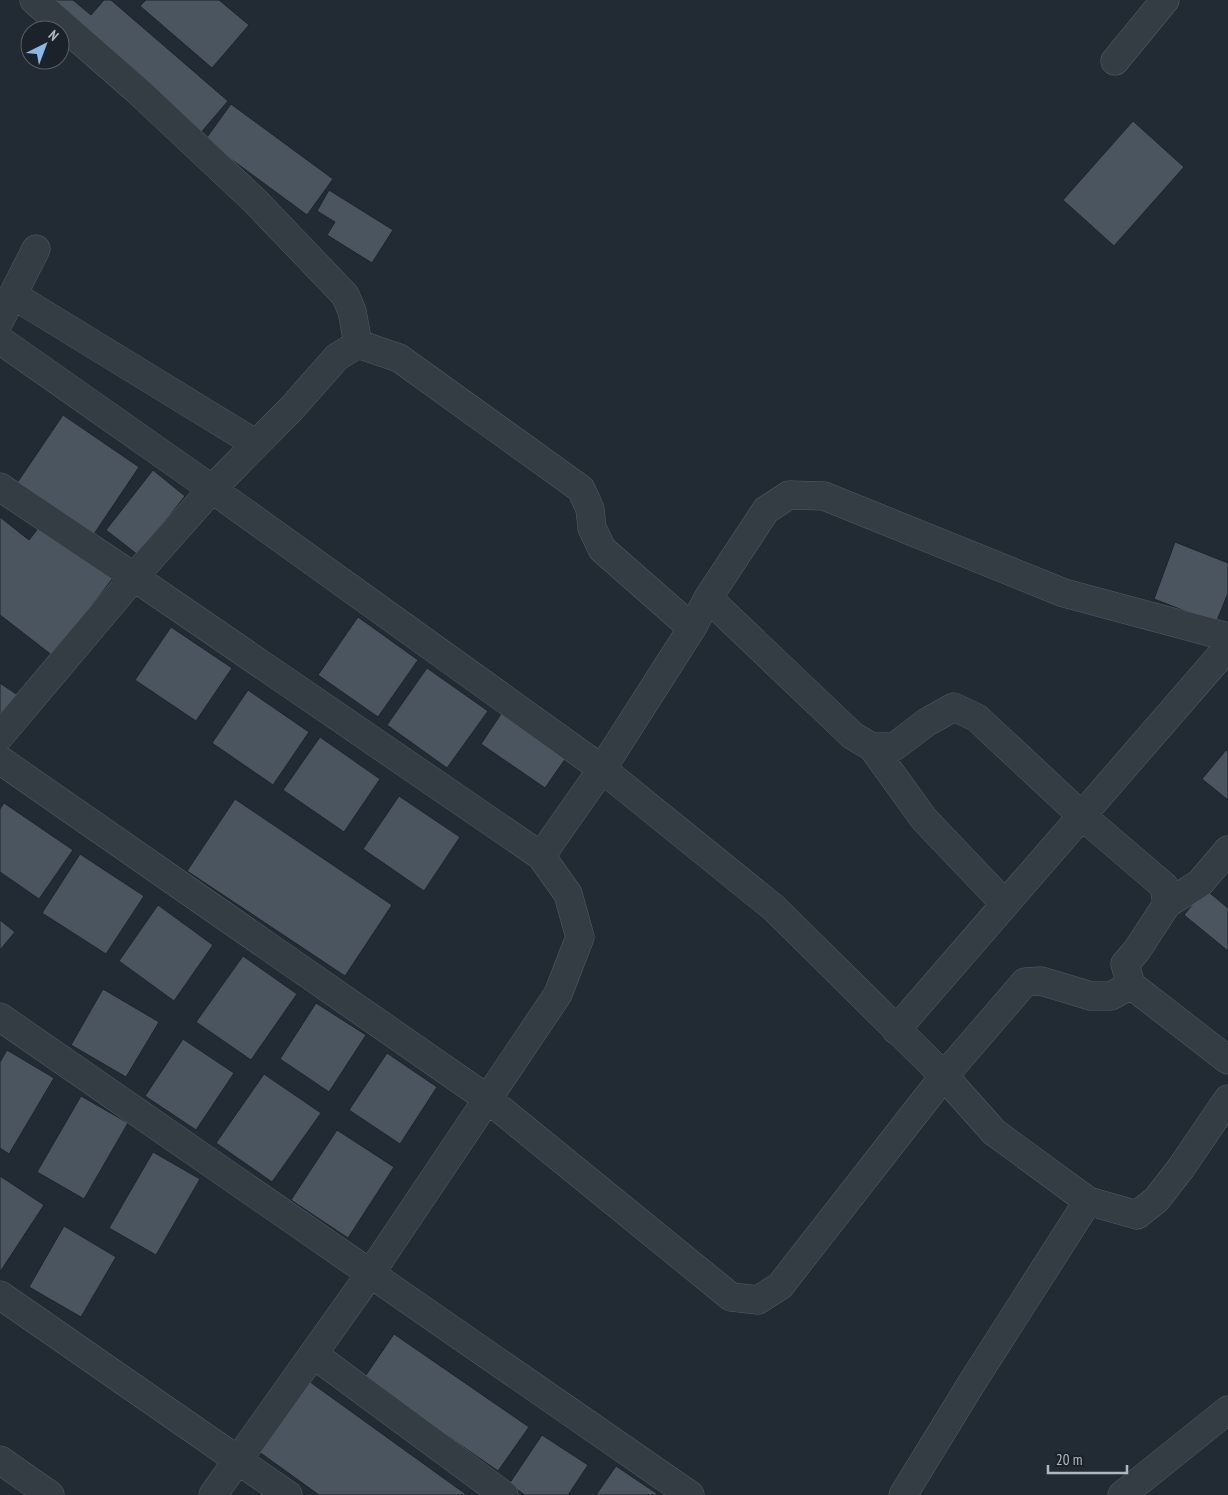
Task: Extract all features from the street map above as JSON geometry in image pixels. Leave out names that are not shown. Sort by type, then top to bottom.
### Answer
[{"type":"street","points":[[34,0],[138,91],[256,202],[345,295],[352,311],[358,344]]},
{"type":"street","points":[[1114,61],[1166,0]]},
{"type":"street","points":[[0,320],[36,249]]},
{"type":"street","points":[[13,294],[256,444]]},
{"type":"street","points":[[0,340],[212,489],[602,769],[774,908],[944,1076],[994,1132],[1088,1201],[1137,1215],[1156,1200],[1181,1168],[1228,1099]]},
{"type":"street","points":[[0,736],[134,576],[212,489],[291,409],[337,357],[358,344]]},
{"type":"street","points":[[358,344],[399,358],[581,489],[590,509],[592,528],[602,548],[692,628]]},
{"type":"street","points":[[0,487],[134,576],[542,856],[568,894],[580,937],[558,994],[489,1100],[370,1274],[239,1461],[213,1495]]},
{"type":"street","points":[[542,856],[602,769],[692,628],[708,598],[766,510],[789,495],[824,496],[1064,593],[1228,637]]},
{"type":"street","points":[[708,598],[853,736],[872,746],[894,747],[927,722],[954,708],[977,718],[1081,815],[1164,886],[1167,904]]},
{"type":"street","points":[[896,1030],[1228,647]]},
{"type":"street","points":[[872,746],[924,819],[1005,904]]},
{"type":"street","points":[[0,760],[489,1100],[731,1296],[758,1300],[780,1286],[944,1076],[1024,982],[1041,981],[1092,996],[1111,996],[1131,985]]},
{"type":"street","points":[[1228,850],[1200,883],[1167,904],[1137,950],[1125,964],[1131,985],[1228,1060]]},
{"type":"street","points":[[0,1017],[690,1495]]},
{"type":"street","points":[[904,1495],[973,1381],[1088,1201]]},
{"type":"street","points":[[0,1295],[288,1495]]},
{"type":"street","points":[[314,1354],[504,1495]]},
{"type":"street","points":[[1122,1495],[1228,1410]]},
{"type":"street","points":[[0,1460],[50,1495]]},
{"type":"building","points":[[54,0],[73,0],[91,15],[104,0],[111,0],[228,101],[198,136]]},
{"type":"building","points":[[146,0],[219,0],[249,25],[212,68],[140,6]]},
{"type":"building","points":[[231,104],[333,179],[307,215],[205,140]]},
{"type":"building","points":[[1133,121],[1184,167],[1114,246],[1063,200]]},
{"type":"building","points":[[329,190],[393,230],[372,263],[327,235],[335,222],[317,211]]},
{"type":"building","points":[[63,415],[139,467],[92,537],[15,486]]},
{"type":"building","points":[[153,470],[185,496],[138,555],[106,530]]},
{"type":"building","points":[[0,517],[29,540],[43,522],[113,578],[53,656],[0,615]]},
{"type":"building","points":[[1175,542],[1228,563],[1228,593],[1216,623],[1154,599]]},
{"type":"building","points":[[358,617],[418,660],[378,717],[318,675]]},
{"type":"building","points":[[171,627],[232,668],[196,721],[135,680]]},
{"type":"building","points":[[427,668],[488,711],[447,768],[387,725]]},
{"type":"building","points":[[0,683],[19,696],[0,723]]},
{"type":"building","points":[[248,690],[309,732],[273,785],[212,743]]},
{"type":"building","points":[[503,711],[568,755],[545,788],[481,744]]},
{"type":"building","points":[[320,737],[380,779],[344,832],[283,790]]},
{"type":"building","points":[[1226,750],[1228,752],[1228,800],[1202,779]]},
{"type":"building","points":[[399,796],[460,837],[424,891],[363,849]]},
{"type":"building","points":[[235,799],[392,905],[345,976],[187,871]]},
{"type":"building","points":[[4,803],[73,850],[39,899],[0,872],[0,809]]},
{"type":"building","points":[[80,854],[144,896],[106,954],[42,913]]},
{"type":"building","points":[[1205,889],[1228,908],[1228,951],[1184,915]]},
{"type":"building","points":[[158,905],[213,945],[174,1001],[119,961]]},
{"type":"building","points":[[0,920],[15,932],[0,950]]},
{"type":"building","points":[[243,956],[297,994],[251,1060],[196,1022]]},
{"type":"building","points":[[103,989],[159,1022],[126,1077],[71,1045]]},
{"type":"building","points":[[316,1003],[366,1035],[329,1092],[280,1059]]},
{"type":"building","points":[[183,1039],[234,1073],[196,1130],[145,1096]]},
{"type":"building","points":[[7,1050],[54,1078],[9,1154],[0,1148],[0,1062]]},
{"type":"building","points":[[387,1053],[437,1087],[400,1144],[349,1110]]},
{"type":"building","points":[[264,1074],[321,1113],[272,1182],[216,1143]]},
{"type":"building","points":[[81,1096],[128,1123],[84,1199],[37,1172]]},
{"type":"building","points":[[337,1130],[394,1167],[348,1238],[291,1200]]},
{"type":"building","points":[[153,1152],[200,1179],[156,1255],[109,1228]]},
{"type":"building","points":[[0,1176],[44,1205],[0,1272]]},
{"type":"building","points":[[64,1226],[116,1257],[81,1317],[29,1287]]},
{"type":"building","points":[[394,1334],[529,1427],[498,1471],[364,1378]]},
{"type":"building","points":[[306,1379],[467,1495],[319,1495],[255,1449]]},
{"type":"building","points":[[542,1435],[588,1465],[568,1495],[525,1495],[509,1484]]},
{"type":"building","points":[[616,1466],[659,1495],[596,1495]]}]
